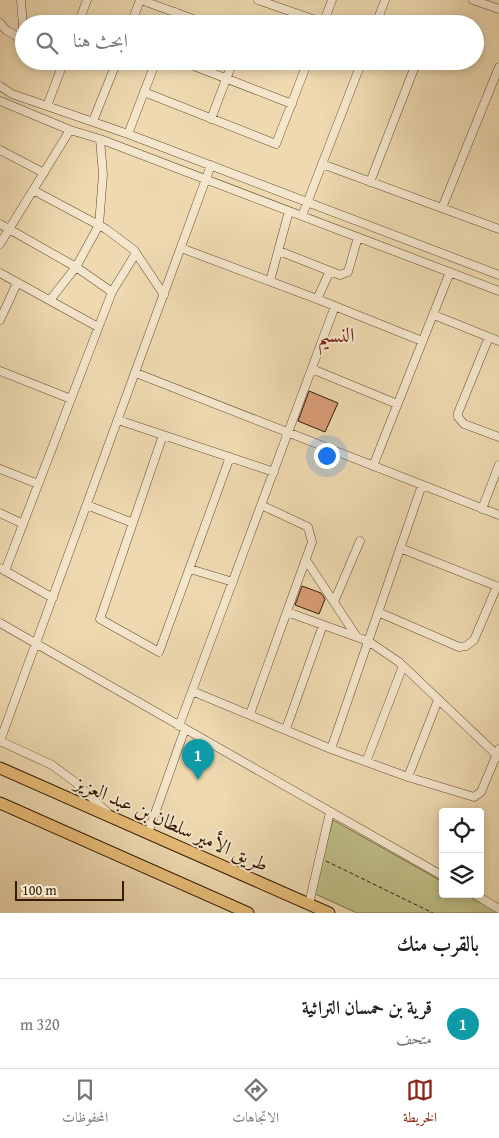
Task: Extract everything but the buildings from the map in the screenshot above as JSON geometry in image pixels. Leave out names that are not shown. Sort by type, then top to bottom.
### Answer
[{"type":"highway","name":"طريق الأمير سلطان بن عبد العزيز","points":[[0,768],[329,913]]},
{"type":"highway","points":[[0,804],[247,913]]},
{"type":"street","points":[[20,0],[21,15]]},
{"type":"street","points":[[81,15],[87,0]]},
{"type":"street","points":[[134,15],[140,0],[183,15]]},
{"type":"street","points":[[258,0],[282,4],[306,15]]},
{"type":"street","points":[[326,15],[332,0]]},
{"type":"street","points":[[379,15],[385,0]]},
{"type":"street","points":[[473,0],[499,10]]},
{"type":"street","points":[[0,23],[6,30],[15,36]]},
{"type":"street","points":[[442,208],[497,78],[499,67]]},
{"type":"street","points":[[47,106],[60,70]]},
{"type":"street","points":[[93,122],[113,70]]},
{"type":"street","points":[[128,134],[153,70]]},
{"type":"street","points":[[204,70],[292,104]]},
{"type":"street","points":[[212,119],[231,70]]},
{"type":"street","points":[[144,92],[276,144],[305,70]]},
{"type":"street","points":[[302,216],[359,70]]},
{"type":"street","points":[[370,182],[414,70]]},
{"type":"street","points":[[0,86],[12,94],[128,134],[499,275]]},
{"type":"street","points":[[0,101],[70,130],[100,139],[499,291]]},
{"type":"street","points":[[0,244],[70,130]]},
{"type":"street","points":[[50,300],[76,267],[99,225],[103,174],[100,139]]},
{"type":"street","points":[[0,150],[44,173]]},
{"type":"street","points":[[322,164],[499,229]]},
{"type":"street","points":[[112,817],[75,782],[52,766],[0,741],[211,165]]},
{"type":"street","points":[[33,190],[99,225],[134,250],[164,295]]},
{"type":"street","points":[[270,281],[289,211]]},
{"type":"street","points":[[0,224],[76,267],[112,292]]},
{"type":"street","points":[[279,251],[340,275],[348,272],[358,237]]},
{"type":"street","points":[[181,248],[422,341]]},
{"type":"street","points":[[52,598],[2,569],[23,524],[112,292],[136,253]]},
{"type":"street","points":[[317,299],[330,271]]},
{"type":"street","points":[[372,466],[450,272]]},
{"type":"street","points":[[0,273],[98,327]]},
{"type":"street","points":[[0,320],[17,282]]},
{"type":"street","points":[[148,834],[192,691],[335,306]]},
{"type":"street","points":[[434,315],[499,341]]},
{"type":"street","points":[[489,337],[458,413],[458,418],[464,424],[499,437]]},
{"type":"street","points":[[312,369],[397,404]]},
{"type":"street","points":[[0,371],[71,399]]},
{"type":"street","points":[[136,373],[499,515]]},
{"type":"street","points":[[118,420],[274,472]]},
{"type":"street","points":[[163,435],[100,619],[159,652],[230,457]]},
{"type":"street","points":[[482,508],[499,465]]},
{"type":"street","points":[[0,469],[38,484]]},
{"type":"street","points":[[330,749],[422,485]]},
{"type":"street","points":[[87,504],[133,523]]},
{"type":"street","points":[[250,714],[312,542],[308,528],[261,505]]},
{"type":"street","points":[[0,513],[23,524]]},
{"type":"street","points":[[334,602],[360,541]]},
{"type":"street","points":[[378,612],[459,647],[466,646],[474,640],[498,586],[400,548]]},
{"type":"street","points":[[306,560],[357,637]]},
{"type":"street","points":[[190,569],[233,582]]},
{"type":"street","points":[[192,691],[330,749],[408,777],[474,797],[481,792],[498,754],[403,666],[368,641],[287,612]]},
{"type":"street","points":[[0,623],[439,874]]},
{"type":"street","points":[[286,729],[323,625]]},
{"type":"street","points":[[366,762],[403,666]]},
{"type":"street","points":[[408,777],[438,700]]},
{"type":"street","points":[[309,904],[330,812]]},
{"type":"street","points":[[481,898],[499,909]]},
{"type":"path","points":[[320,858],[434,913]]},
{"type":"shaded area","points":[[333,820],[439,880],[439,898],[472,898],[499,913],[357,913],[313,893]]},
{"type":"place","name":"قرية بن حمسان التراثية","points":[[198,780]]},
{"type":"district","name":"النسيم","points":[[336,335]]}]
